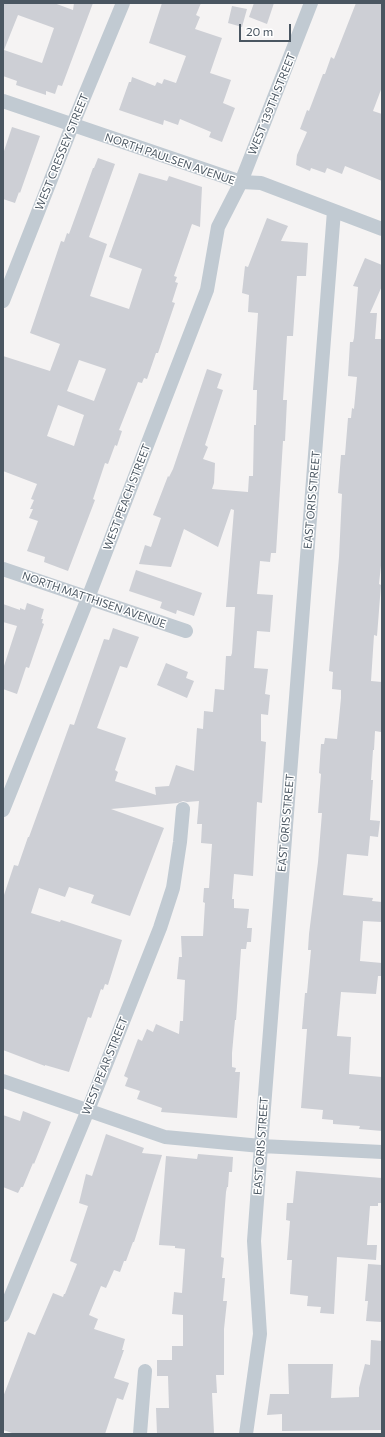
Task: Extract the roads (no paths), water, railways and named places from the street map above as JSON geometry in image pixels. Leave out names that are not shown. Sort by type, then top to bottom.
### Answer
[{"type":"street","name":"WEST CRESSEY STREET","points":[[3,301],[72,126],[123,3]]},
{"type":"street","name":"WEST 139TH STREET","points":[[240,182],[312,3]]},
{"type":"street","name":"NORTH PAULSEN AVENUE","points":[[3,101],[72,126],[240,182],[261,183],[382,229]]},
{"type":"street","name":"WEST PEACH STREET","points":[[3,810],[88,598],[206,290],[218,227],[240,182]]},
{"type":"street","name":"EAST ORIS STREET","points":[[246,1434],[260,1334],[254,1241],[334,211]]},
{"type":"street","name":"NORTH MATTHISEN AVENUE","points":[[3,569],[186,631]]},
{"type":"street","name":"WEST PEAR STREET","points":[[3,1315],[88,1110],[160,928],[173,888],[183,809]]},
{"type":"street","points":[[3,1081],[165,1137],[261,1146],[382,1152]]},
{"type":"street","points":[[140,1434],[145,1371]]}]
